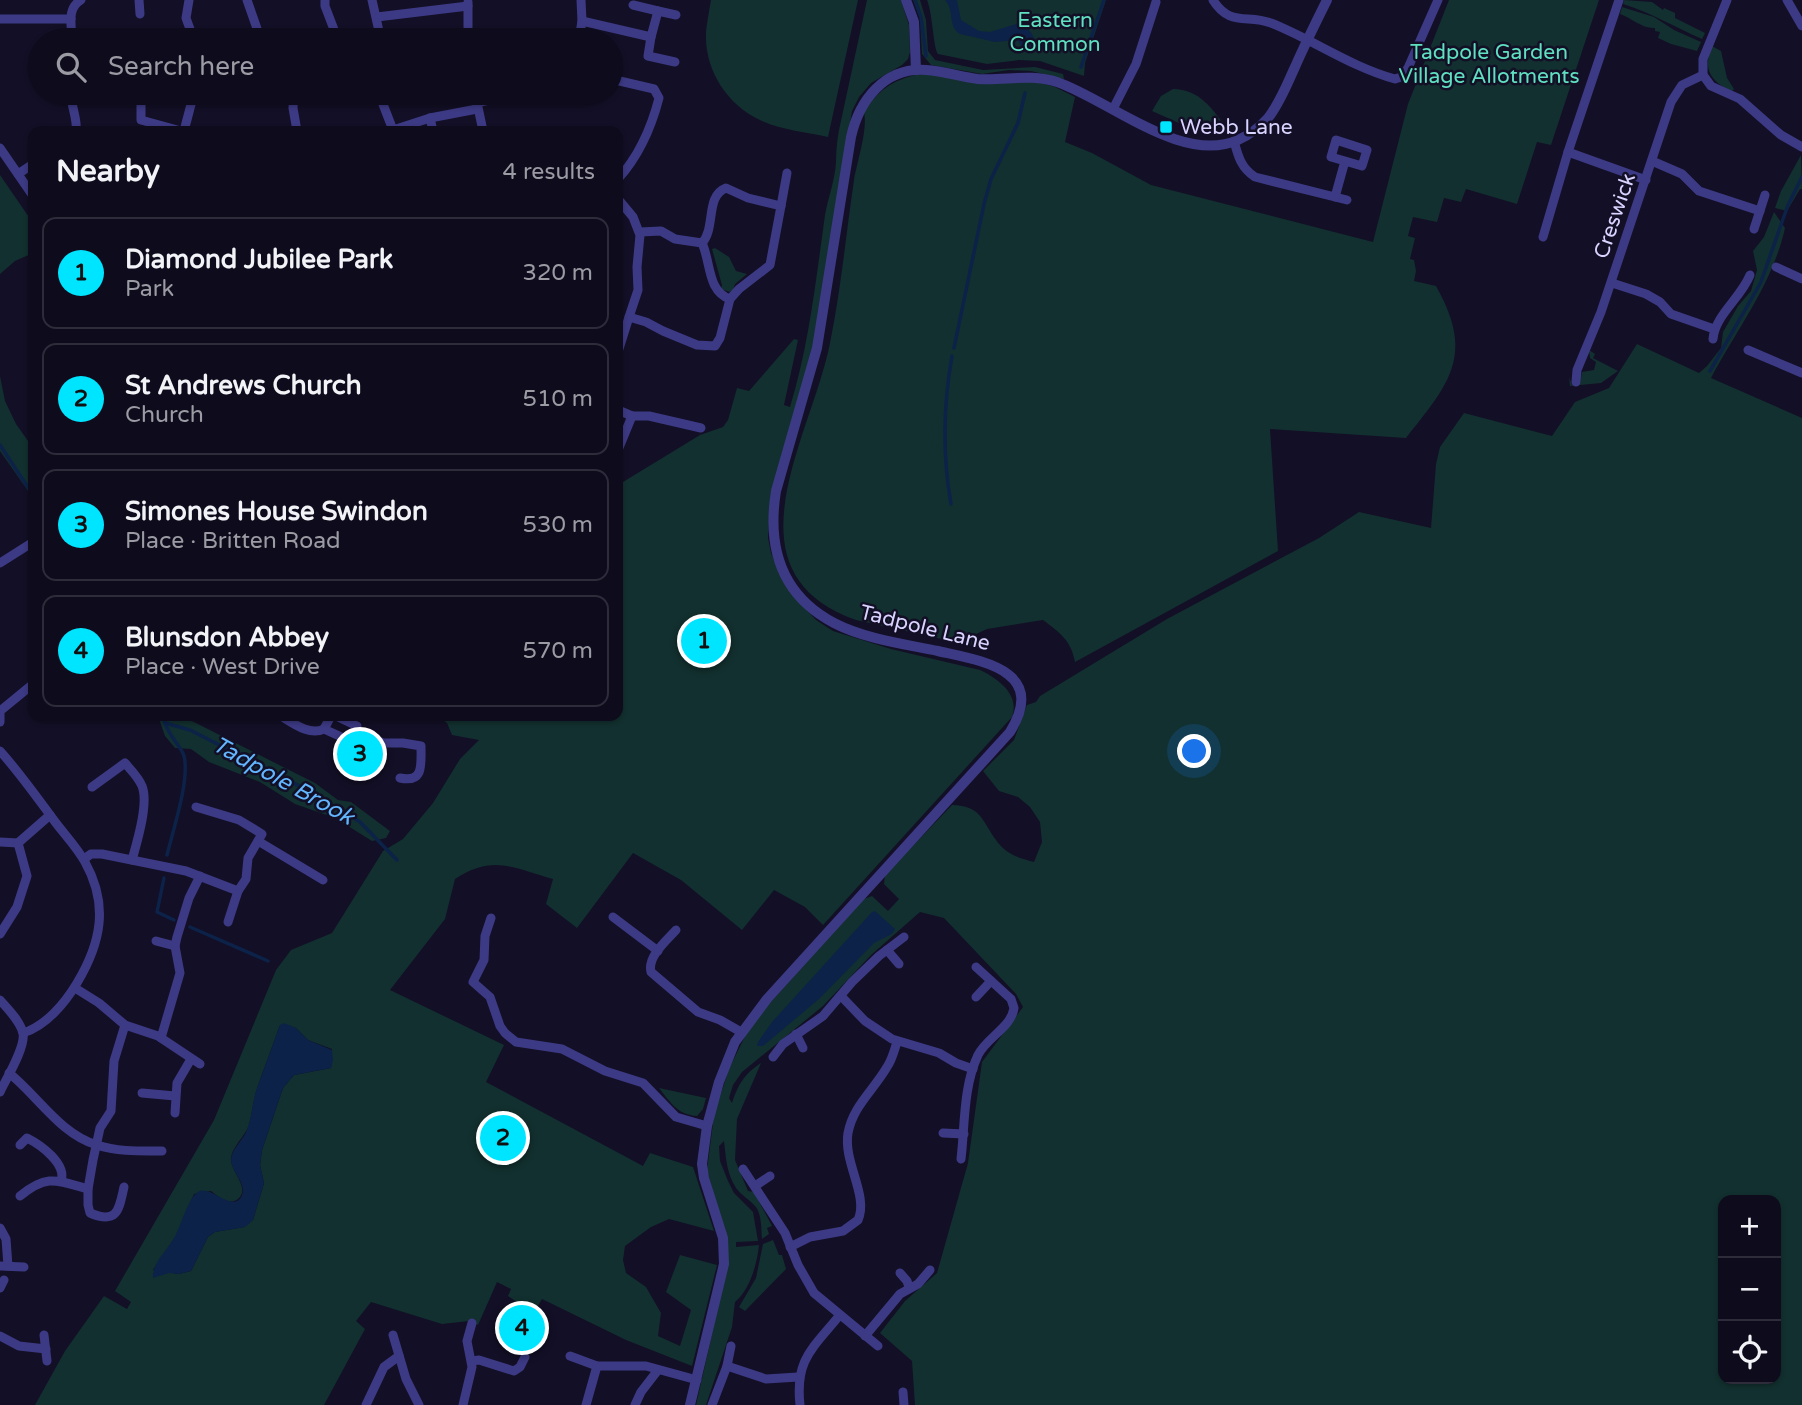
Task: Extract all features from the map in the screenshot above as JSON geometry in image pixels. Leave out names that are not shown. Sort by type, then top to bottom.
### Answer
[{"type":"street","points":[[71,28],[74,6],[81,0]]},
{"type":"street","points":[[139,0],[140,14]]},
{"type":"street","points":[[189,0],[186,18],[190,28]]},
{"type":"street","points":[[247,0],[257,28]]},
{"type":"street","points":[[325,0],[333,28]]},
{"type":"street","points":[[372,0],[379,28]]},
{"type":"street","points":[[581,0],[581,28]]},
{"type":"street","points":[[906,0],[914,22],[916,70],[978,79],[1020,76],[1045,79],[1068,86],[1177,141],[1202,146],[1234,141],[1256,129],[1275,109],[1327,0]]},
{"type":"street","points":[[1216,1],[1222,11],[1230,16],[1241,20],[1268,22],[1395,79],[1401,77],[1408,68],[1438,0]]},
{"type":"street","points":[[1542,234],[1619,0]]},
{"type":"street","points":[[1727,0],[1703,59],[1703,75],[1711,86],[1740,99],[1781,135],[1802,147]]},
{"type":"street","points":[[1787,0],[1802,26]]},
{"type":"street","points":[[1113,109],[1135,67],[1156,2]]},
{"type":"street","points":[[377,17],[468,3],[468,28]]},
{"type":"street","points":[[633,5],[676,15]]},
{"type":"street","points":[[658,11],[648,56],[675,62]]},
{"type":"street","points":[[0,19],[71,19]]},
{"type":"street","points":[[582,22],[610,28]]},
{"type":"street","points":[[623,31],[651,37]]},
{"type":"street","name":"Tadpole Lane","points":[[690,1405],[724,1264],[723,1238],[702,1164],[707,1126],[719,1082],[741,1032],[776,989],[1010,732],[1023,706],[1016,683],[996,666],[862,633],[824,617],[808,605],[791,583],[779,565],[774,548],[772,510],[817,348],[853,127],[860,108],[872,91],[889,79],[916,70]]},
{"type":"street","name":"Creswick","points":[[1576,382],[1577,370],[1612,283],[1676,91],[1686,82],[1703,75]]},
{"type":"street","points":[[623,82],[654,89],[659,98],[642,146],[623,172]]},
{"type":"street","points":[[72,105],[77,126]]},
{"type":"street","points":[[140,105],[140,117],[143,122],[160,126]]},
{"type":"street","points":[[184,126],[190,105]]},
{"type":"street","points":[[293,105],[296,126]]},
{"type":"street","points":[[383,105],[390,126]]},
{"type":"street","points":[[407,126],[467,105]]},
{"type":"street","points":[[477,105],[482,126]]},
{"type":"street","points":[[430,118],[432,126]]},
{"type":"street","points":[[1234,141],[1241,163],[1247,172],[1255,177],[1347,200]]},
{"type":"street","points":[[0,148],[28,189]]},
{"type":"street","points":[[1568,152],[1646,180]]},
{"type":"street","points":[[1335,197],[1345,161]]},
{"type":"street","points":[[1652,161],[1682,174],[1699,191],[1760,211]]},
{"type":"street","points":[[18,174],[28,167]]},
{"type":"street","points":[[629,317],[697,345],[712,347],[720,338],[730,299],[771,265],[787,173]]},
{"type":"street","points":[[730,299],[721,295],[714,285],[702,243],[708,234],[714,200],[722,190],[729,188],[748,198],[780,206]]},
{"type":"street","points":[[1754,229],[1765,195]]},
{"type":"street","points":[[623,205],[640,232],[638,290],[623,336]]},
{"type":"street","points":[[640,232],[661,231],[675,239],[702,243]]},
{"type":"street","points":[[1776,267],[1802,279]]},
{"type":"street","points":[[1612,283],[1646,293],[1671,314],[1714,334],[1750,275]]},
{"type":"street","points":[[1748,350],[1802,373]]},
{"type":"street","points":[[623,412],[701,428]]},
{"type":"street","points":[[623,438],[632,415]]},
{"type":"street","points":[[0,563],[28,545]]},
{"type":"street","points":[[0,722],[0,713],[28,688]]},
{"type":"street","points":[[291,721],[317,732],[324,729],[328,721]]},
{"type":"street","points":[[324,729],[349,741],[357,726],[347,721]]},
{"type":"street","points":[[355,731],[383,743],[421,746],[420,769],[416,778],[400,778]]},
{"type":"street","points":[[0,751],[84,859],[96,889],[100,927],[95,949],[75,988],[46,1020],[23,1033]]},
{"type":"street","points":[[92,787],[125,762],[141,783],[143,808],[132,860]]},
{"type":"street","points":[[196,807],[239,820],[262,834],[246,862],[245,881],[238,891],[228,922]]},
{"type":"street","points":[[0,842],[18,843],[50,815]]},
{"type":"street","points":[[258,841],[323,880]]},
{"type":"street","points":[[0,934],[17,907],[27,876],[18,843]]},
{"type":"street","points":[[84,859],[97,853],[132,860],[200,876],[238,891]]},
{"type":"street","points":[[161,1038],[180,973],[176,946],[189,898],[200,876]]},
{"type":"street","points":[[613,917],[658,951]]},
{"type":"street","points":[[491,918],[485,936],[484,960],[473,982],[490,997],[500,1026],[508,1036],[520,1044],[562,1049],[599,1069],[643,1083],[676,1117],[707,1126]]},
{"type":"street","points":[[676,930],[658,951],[649,968],[656,978],[698,1012],[741,1032]]},
{"type":"street","points":[[773,1057],[783,1044],[823,1016],[887,950],[904,937]]},
{"type":"street","points":[[156,941],[176,946]]},
{"type":"street","points":[[887,950],[899,964]]},
{"type":"street","points":[[961,1159],[973,1069],[981,1049],[1009,1021],[1013,1012],[1011,999],[976,967]]},
{"type":"street","points":[[976,997],[991,981]]},
{"type":"street","points":[[75,988],[99,1003],[125,1025],[161,1038],[195,1061],[177,1083],[174,1096],[175,1113]]},
{"type":"street","points":[[841,996],[873,1028],[897,1042],[939,1053],[973,1069]]},
{"type":"street","points":[[0,1000],[23,1033],[22,1046],[0,1092]]},
{"type":"street","points":[[124,1187],[118,1212],[111,1217],[90,1213],[88,1189],[96,1145],[100,1128],[111,1111],[114,1061],[125,1025]]},
{"type":"street","points":[[796,1034],[803,1048]]},
{"type":"street","points":[[790,1247],[810,1237],[843,1231],[858,1220],[861,1204],[849,1161],[848,1131],[854,1114],[887,1068],[897,1042]]},
{"type":"street","points":[[9,1073],[63,1125],[96,1145],[136,1151],[162,1151]]},
{"type":"street","points":[[142,1093],[174,1096]]},
{"type":"street","points":[[943,1133],[964,1135]]},
{"type":"street","points":[[20,1145],[27,1138],[41,1148],[59,1166],[63,1174],[61,1181]]},
{"type":"street","points":[[743,1169],[775,1216],[808,1286],[839,1316],[878,1346]]},
{"type":"street","points":[[755,1186],[770,1176]]},
{"type":"street","points":[[20,1196],[43,1181],[61,1181],[88,1189]]},
{"type":"street","points":[[0,1228],[6,1238],[4,1266],[24,1267]]},
{"type":"street","points":[[865,1336],[900,1294],[918,1284],[930,1270]]},
{"type":"street","points":[[900,1273],[909,1287]]},
{"type":"street","points":[[800,1405],[798,1377],[802,1364],[839,1316]]},
{"type":"street","points":[[463,1405],[472,1374],[467,1341],[472,1322]]},
{"type":"street","points":[[44,1335],[47,1362]]},
{"type":"street","points":[[393,1335],[412,1395],[419,1405]]},
{"type":"street","points":[[0,1336],[19,1346],[46,1349]]},
{"type":"street","points":[[712,1405],[727,1366],[731,1346]]},
{"type":"street","points":[[366,1405],[384,1367],[399,1356]]},
{"type":"street","points":[[570,1356],[597,1366],[639,1365],[697,1380]]},
{"type":"street","points":[[472,1361],[479,1360],[514,1371],[526,1357]]},
{"type":"street","points":[[586,1405],[597,1366]]},
{"type":"street","points":[[727,1366],[766,1378],[798,1377]]},
{"type":"street","points":[[635,1405],[641,1392],[658,1370]]},
{"type":"street","points":[[903,1392],[904,1405]]},
{"type":"green space","points":[[711,0],[858,0],[828,137],[760,120],[737,105],[728,95],[714,72],[706,46]]},
{"type":"green space","points":[[867,0],[901,0],[909,25],[908,59],[871,83],[852,111],[814,350],[771,495],[768,538],[771,553],[778,570],[798,601],[816,620],[833,631],[891,649],[980,670],[1006,689],[1013,702],[1012,717],[823,925],[805,907],[774,890],[742,930],[681,880],[633,853],[577,928],[546,904],[553,879],[515,868],[492,865],[469,871],[455,879],[445,919],[390,990],[504,1045],[486,1082],[643,1166],[650,1153],[693,1167],[714,1231],[669,1219],[651,1227],[625,1246],[623,1260],[626,1273],[646,1287],[661,1313],[658,1336],[680,1346],[691,1310],[666,1292],[680,1255],[717,1265],[692,1366],[626,1340],[542,1299],[536,1309],[522,1303],[521,1305],[508,1296],[511,1289],[497,1282],[478,1325],[469,1321],[442,1324],[371,1302],[356,1321],[365,1329],[324,1405],[35,1405],[65,1351],[104,1296],[127,1309],[131,1302],[115,1291],[214,1120],[276,970],[291,950],[332,933],[383,851],[403,839],[433,803],[460,759],[479,740],[452,735],[444,721],[623,721],[623,482],[700,435],[723,427],[728,420],[737,388],[749,391],[794,339],[798,340],[784,405],[790,407],[807,336],[837,146]],"holes":[[[280,1025],[296,1028],[308,1040],[332,1049],[331,1068],[294,1075],[283,1088],[262,1150],[260,1165],[264,1183],[253,1220],[244,1227],[215,1232],[208,1237],[191,1271],[179,1274],[153,1270],[176,1236],[194,1194],[211,1191],[232,1202],[242,1194],[231,1158],[249,1125],[256,1092]]]},
{"type":"green space","points":[[913,0],[920,0],[926,20],[928,51],[935,60],[983,70],[1035,67],[1063,74],[1064,79],[1031,71],[1009,70],[982,74],[931,65],[922,54],[920,19]]},
{"type":"green space","name":"Eastern Common","points":[[927,0],[1106,0],[1085,63],[1084,76],[1040,61],[1019,60],[987,64],[938,54]]},
{"type":"green space","name":"Tadpole Garden Village Allotments","points":[[1449,0],[1599,0],[1551,145],[1537,142],[1517,204],[1466,189],[1461,202],[1444,198],[1437,222],[1413,217],[1408,236],[1415,238],[1410,259],[1414,260],[1416,271],[1414,281],[1436,286],[1448,310],[1454,331],[1455,350],[1445,384],[1406,438],[1270,429],[1278,551],[1075,662],[1068,642],[1043,620],[987,629],[972,636],[973,646],[856,620],[815,598],[792,570],[784,536],[786,498],[830,343],[863,136],[864,112],[881,92],[901,79],[919,74],[1039,82],[1075,97],[1065,142],[1092,153],[1151,185],[1373,242],[1408,104]]},
{"type":"green space","points":[[1624,0],[1652,2],[1663,10],[1664,8],[1675,13],[1675,18],[1705,33],[1702,39],[1623,4]]},
{"type":"green space","points":[[1622,7],[1654,17],[1701,42],[1697,51],[1658,38],[1660,32],[1655,31],[1655,28],[1641,25],[1620,14]]},
{"type":"green space","points":[[1712,46],[1721,51],[1727,78],[1734,89],[1732,91],[1710,74],[1708,61]]},
{"type":"green space","points":[[1173,89],[1198,96],[1226,128],[1190,128],[1152,111],[1161,96]]},
{"type":"green space","points":[[1801,155],[1802,189],[1787,211],[1775,208],[1781,191]]},
{"type":"green space","points":[[0,175],[28,216],[28,255],[15,261],[0,274]]},
{"type":"green space","points":[[1774,212],[1785,228],[1772,268],[1711,378],[1802,418],[1802,1405],[915,1405],[912,1361],[880,1333],[905,1301],[937,1273],[968,1163],[982,1062],[1023,1007],[1016,994],[944,918],[920,912],[871,955],[823,1006],[742,1072],[733,1085],[729,1098],[732,1103],[742,1080],[761,1063],[737,1119],[735,1160],[748,1191],[754,1192],[772,1226],[767,1228],[769,1234],[762,1239],[758,1211],[736,1188],[730,1176],[724,1141],[719,1146],[720,1161],[734,1193],[753,1212],[758,1241],[736,1242],[736,1247],[759,1245],[752,1276],[745,1291],[735,1302],[732,1327],[706,1405],[696,1405],[728,1264],[726,1238],[707,1170],[714,1115],[729,1069],[751,1024],[864,899],[872,896],[888,911],[899,899],[884,884],[885,875],[952,805],[975,811],[1004,849],[1034,862],[1042,842],[1040,822],[1030,807],[1018,797],[999,791],[983,771],[1014,740],[1027,705],[1036,702],[1040,696],[1167,619],[1319,538],[1359,512],[1431,528],[1440,447],[1464,413],[1552,436],[1575,402],[1609,388],[1637,344],[1699,373],[1721,348],[1723,332],[1738,306],[1751,291],[1757,270],[1753,251],[1764,237]]},
{"type":"green space","points":[[715,248],[729,257],[736,271],[747,274],[730,292],[721,289],[712,249]]},
{"type":"green space","points":[[1589,350],[1595,354],[1593,358],[1618,371],[1601,383],[1570,386],[1569,377],[1572,385],[1580,384],[1582,372],[1594,370],[1596,362],[1590,358]]},
{"type":"green space","points":[[0,376],[5,401],[28,441],[28,491],[0,451]]},
{"type":"green space","points":[[160,721],[192,721],[315,783],[338,800],[351,802],[390,831],[386,838],[372,841],[335,818],[295,804],[260,782],[209,762],[191,749],[175,748],[165,736]]},
{"type":"green space","points":[[659,1088],[706,1098],[703,1109],[697,1116],[685,1113],[675,1107]]},
{"type":"green space","points":[[773,1240],[786,1269],[745,1311],[739,1307],[756,1278],[763,1244]]},
{"type":"water","points":[[945,0],[957,0],[961,20],[979,31],[990,32],[1020,23],[1032,34],[1035,43],[1033,47],[1024,52],[1018,40],[995,42],[960,34],[954,27],[950,8]]},
{"type":"water","points":[[875,911],[895,929],[892,934],[874,943],[819,999],[763,1046],[757,1046],[772,1022]]},
{"type":"water","points":[[284,1023],[296,1028],[308,1040],[332,1050],[333,1060],[331,1068],[294,1075],[283,1088],[262,1150],[260,1165],[264,1183],[253,1220],[245,1227],[215,1232],[208,1237],[191,1271],[153,1278],[158,1261],[175,1236],[196,1193],[205,1191],[234,1202],[242,1195],[242,1186],[231,1156],[248,1127],[256,1091],[280,1025]]},
{"type":"waterway","points":[[915,0],[921,17],[926,56]]},
{"type":"waterway","points":[[1081,67],[1104,0]]},
{"type":"waterway","points":[[954,348],[984,204],[991,179],[1018,123],[1025,93]]},
{"type":"waterway","points":[[1710,371],[1761,282],[1788,205],[1802,177]]},
{"type":"waterway","points":[[951,504],[945,430],[952,356]]},
{"type":"waterway","name":"Tadpole Brook","points":[[0,445],[28,487]]},
{"type":"waterway","name":"Tadpole Brook","points":[[164,721],[190,730],[313,793],[360,822],[397,860]]},
{"type":"waterway","points":[[165,723],[183,753],[185,766],[180,805],[167,855]]},
{"type":"waterway","points":[[164,878],[157,912],[174,920]]},
{"type":"waterway","points":[[190,927],[268,961]]},
{"type":"place","name":"Webb Lane","points":[[1166,127]]},
{"type":"place","name":"Diamond Jubilee Park","points":[[704,641]]},
{"type":"place","name":"Simones House Swindon","points":[[360,754]]},
{"type":"place","name":"St Andrews Church","points":[[503,1138]]},
{"type":"place","name":"Blunsdon Abbey","points":[[522,1328]]}]
